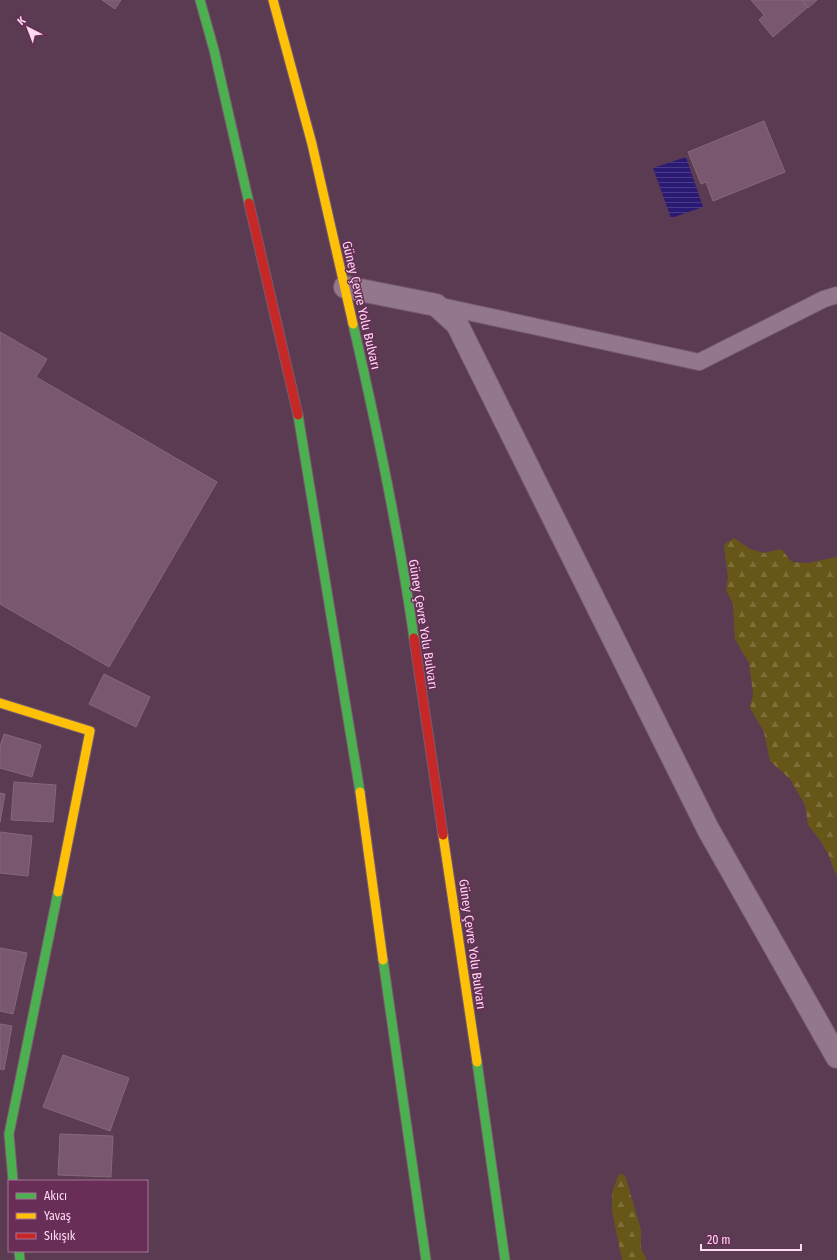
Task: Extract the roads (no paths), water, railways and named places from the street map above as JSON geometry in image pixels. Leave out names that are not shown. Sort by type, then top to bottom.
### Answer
[{"type":"main road","points":[[200,0],[214,50],[301,427],[359,788],[426,1260]]},
{"type":"main road","name":"Güney Çevre Yolu Bulvarı","points":[[273,0],[312,144],[345,287],[377,428],[407,588],[490,1148],[505,1260]]},
{"type":"main road","points":[[0,703],[90,731],[9,1134],[13,1180]]},
{"type":"street","points":[[345,287],[436,305],[456,324],[708,829],[837,1057]]},
{"type":"lane","points":[[436,305],[698,362],[824,299],[837,294]]}]
